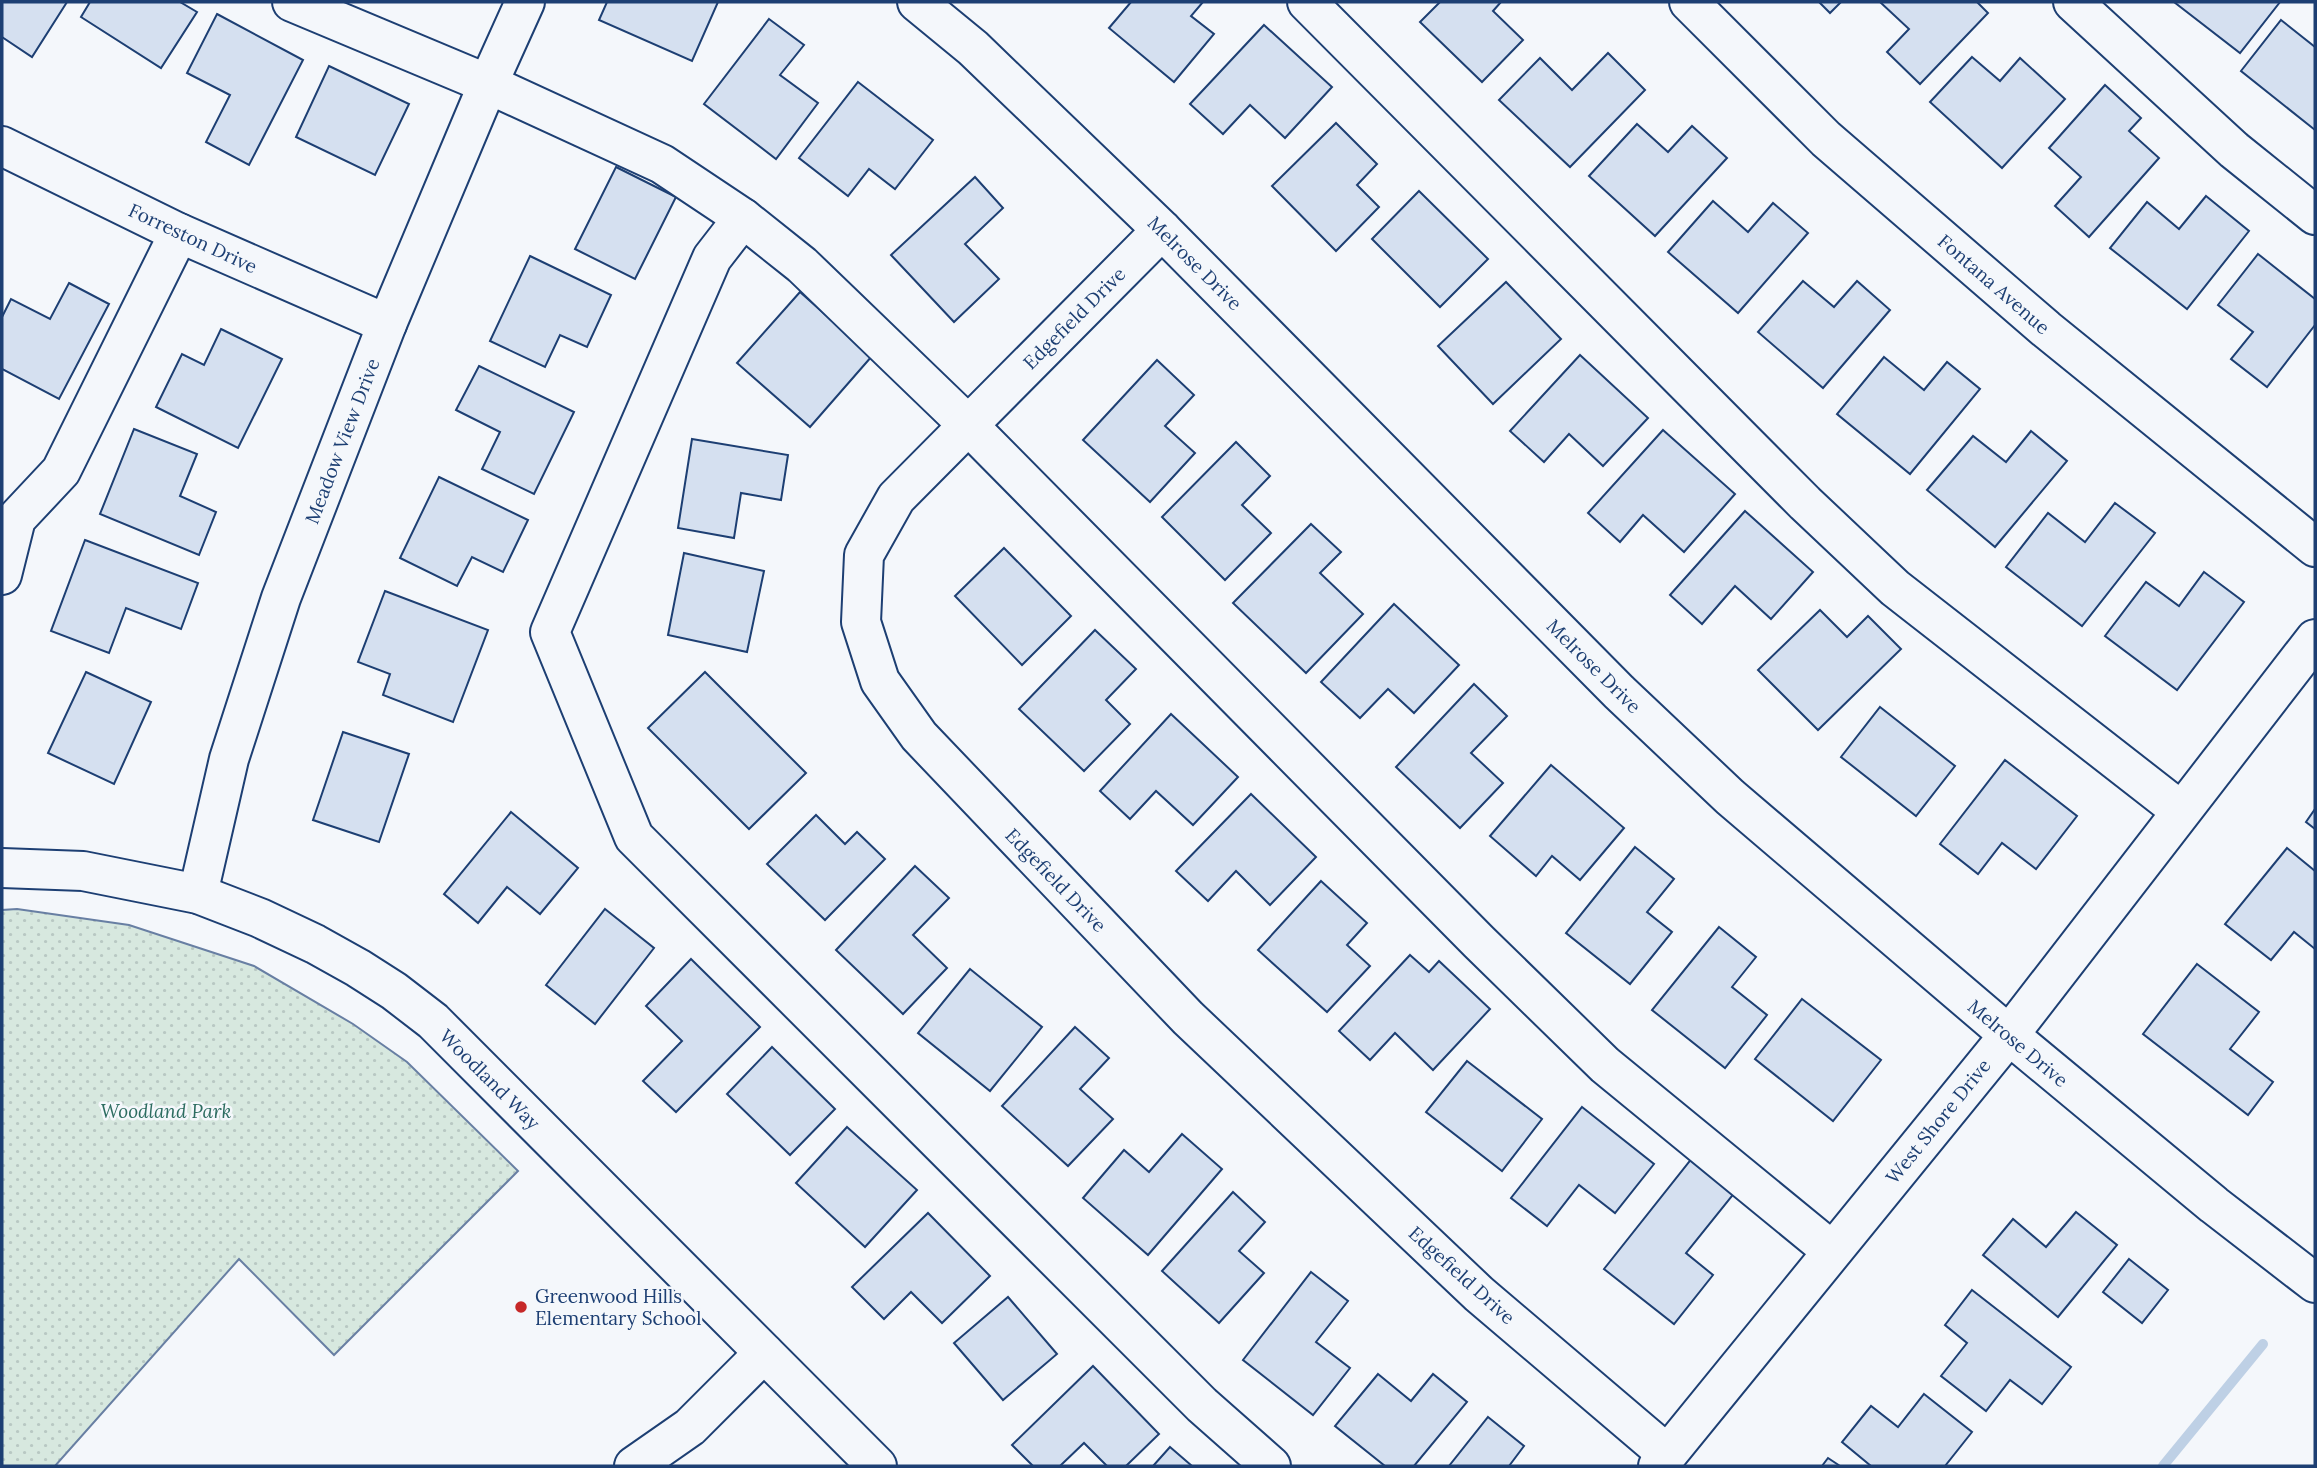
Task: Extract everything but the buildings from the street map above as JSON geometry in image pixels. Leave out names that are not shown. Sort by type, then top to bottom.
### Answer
[{"type":"street","points":[[292,2],[488,84],[662,164],[743,218],[802,265],[968,425],[1479,942],[1605,1065],[1832,1251]]},
{"type":"street","name":"Meadow View Drive","points":[[198,894],[229,759],[281,598],[387,324],[525,2]]},
{"type":"street","name":"Melrose Drive","points":[[917,2],[973,48],[1162,230],[1619,692],[1730,797],[2008,1035],[2214,1205],[2315,1283]]},
{"type":"street","points":[[1307,2],[1805,503],[1895,588],[2180,811]]},
{"type":"street","name":"Fontana Avenue","points":[[1689,2],[1826,139],[2046,329],[2315,547]]},
{"type":"street","points":[[2073,2],[2234,150],[2315,215]]},
{"type":"street","name":"Forreston Drive","points":[[2,146],[179,233],[387,324]]},
{"type":"street","points":[[743,218],[712,258],[550,632],[634,837],[1202,1405],[1271,1466]]},
{"type":"street","name":"Edgefield Drive","points":[[1162,230],[896,498],[864,555],[861,622],[880,681],[919,736],[1188,1018],[1479,1294],[1663,1460]]},
{"type":"street","points":[[2,575],[9,514],[61,471],[179,233]]},
{"type":"street","name":"West Shore Drive","points":[[1663,1460],[2008,1035],[2315,639]]},
{"type":"street","name":"Woodland Way","points":[[2,868],[83,871],[198,894],[260,918],[315,944],[394,991],[433,1021],[877,1466]]},
{"type":"street","points":[[634,1466],[691,1427],[764,1353]]},
{"type":"green space","name":"Woodland Park","points":[[17,909],[129,925],[254,966],[353,1024],[407,1062],[518,1171],[334,1355],[239,1259],[55,1466],[2,1466],[2,910]]},
{"type":"waterway","points":[[2163,1466],[2263,1344]]},
{"type":"place","name":"Greenwood Hills Elementary School","points":[[521,1307]]}]
